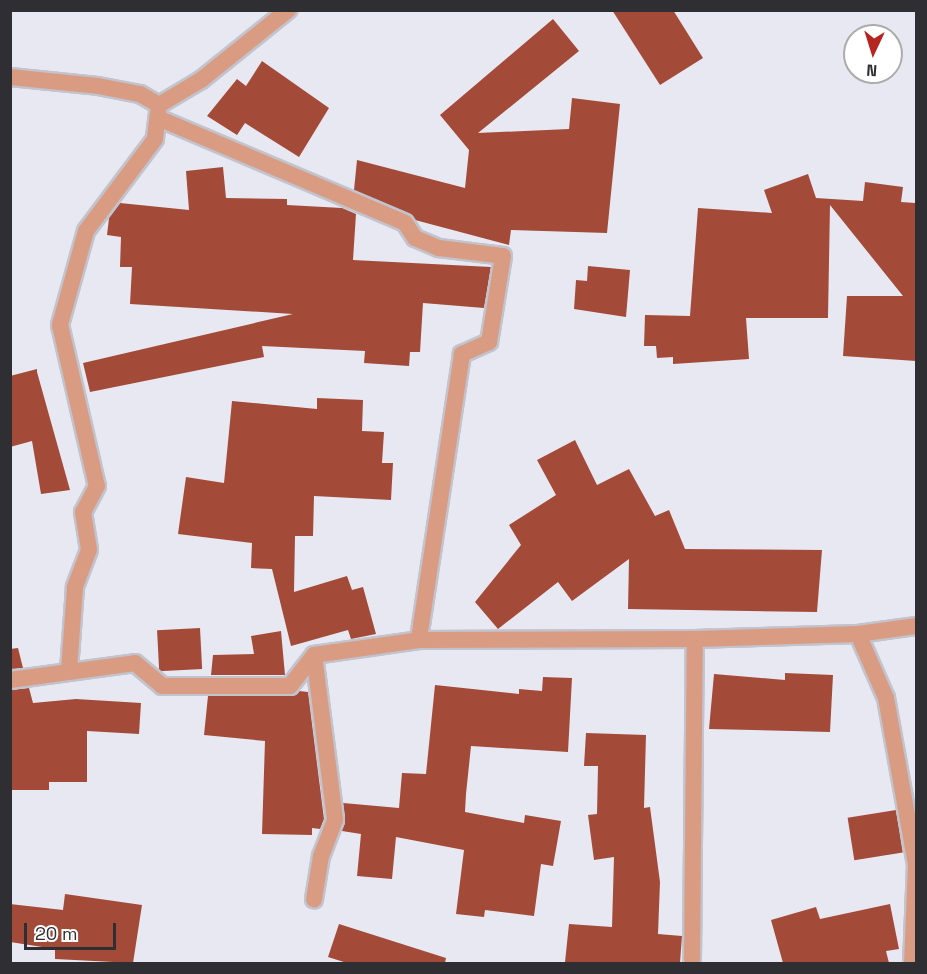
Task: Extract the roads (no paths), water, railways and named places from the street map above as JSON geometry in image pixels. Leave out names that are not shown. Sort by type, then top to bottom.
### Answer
[{"type":"street","points":[[69,671],[75,587],[89,550],[83,512],[98,486],[60,325],[86,231],[155,139],[159,111],[288,10]]},
{"type":"street","points":[[10,77],[98,86],[140,94],[159,111],[405,223],[415,238],[440,248],[503,256],[489,342],[462,354],[419,640]]},
{"type":"street","points":[[10,680],[135,663],[162,686],[290,686],[314,655],[419,640],[695,639],[858,634],[916,626]]},
{"type":"street","points":[[858,634],[886,698],[916,865],[912,963],[916,962]]},
{"type":"street","points":[[692,958],[695,639]]},
{"type":"street","points":[[314,655],[336,820],[321,856],[314,899]]}]
